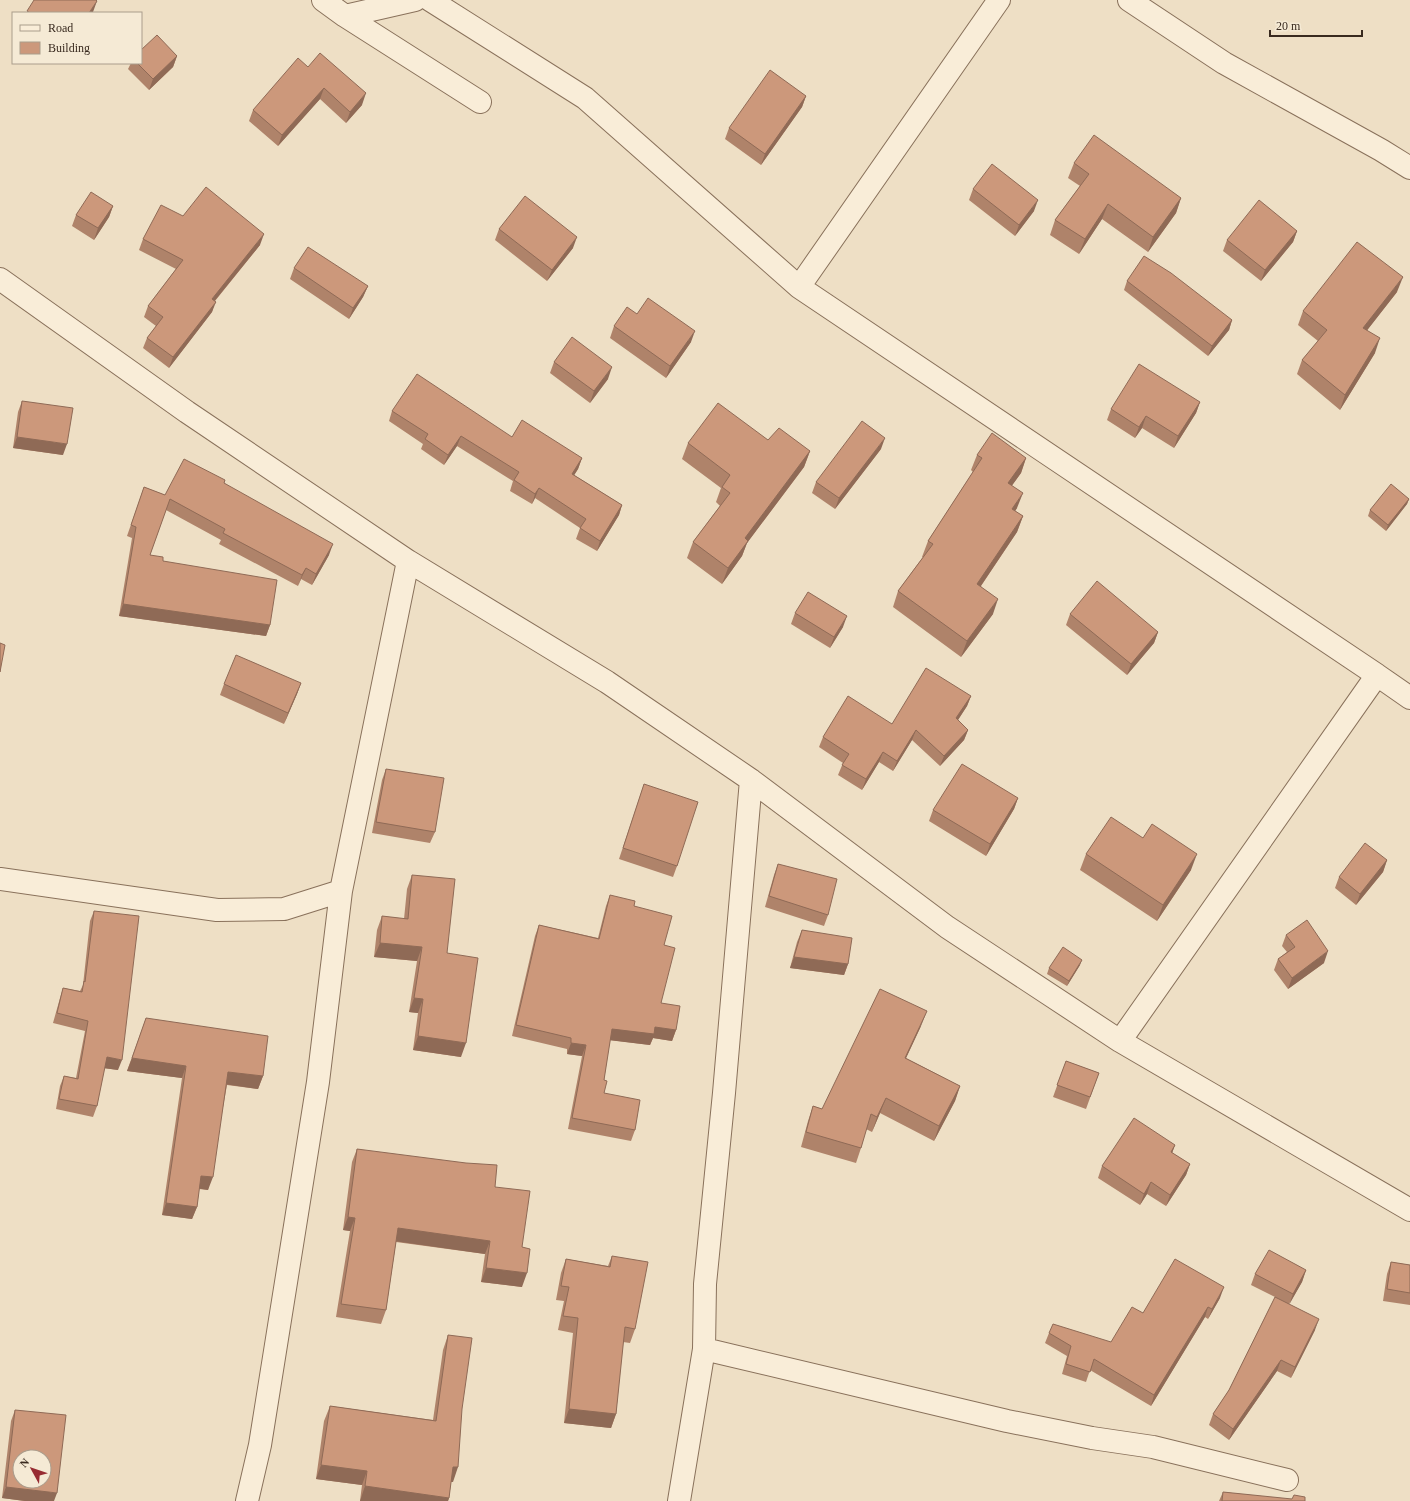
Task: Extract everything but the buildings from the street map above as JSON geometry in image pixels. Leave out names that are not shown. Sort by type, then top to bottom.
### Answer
[{"type":"street","points":[[322,0],[480,102]]},
{"type":"street","points":[[345,16],[415,0]]},
{"type":"street","points":[[430,0],[585,98],[799,287],[1410,698]]},
{"type":"street","points":[[799,287],[999,0]]},
{"type":"street","points":[[1129,0],[1224,63],[1381,150],[1410,168]]},
{"type":"street","points":[[0,278],[187,412],[408,561],[608,682],[751,780],[947,927],[1120,1041],[1410,1210]]},
{"type":"street","points":[[247,1501],[260,1445],[318,1082],[341,891],[408,561]]},
{"type":"street","points":[[1120,1041],[1377,675]]},
{"type":"street","points":[[679,1501],[704,1350],[705,1284],[724,1093],[751,780]]},
{"type":"street","points":[[0,879],[217,910],[284,909],[341,891]]},
{"type":"street","points":[[704,1350],[1007,1421],[1092,1438],[1153,1447],[1287,1480]]}]
